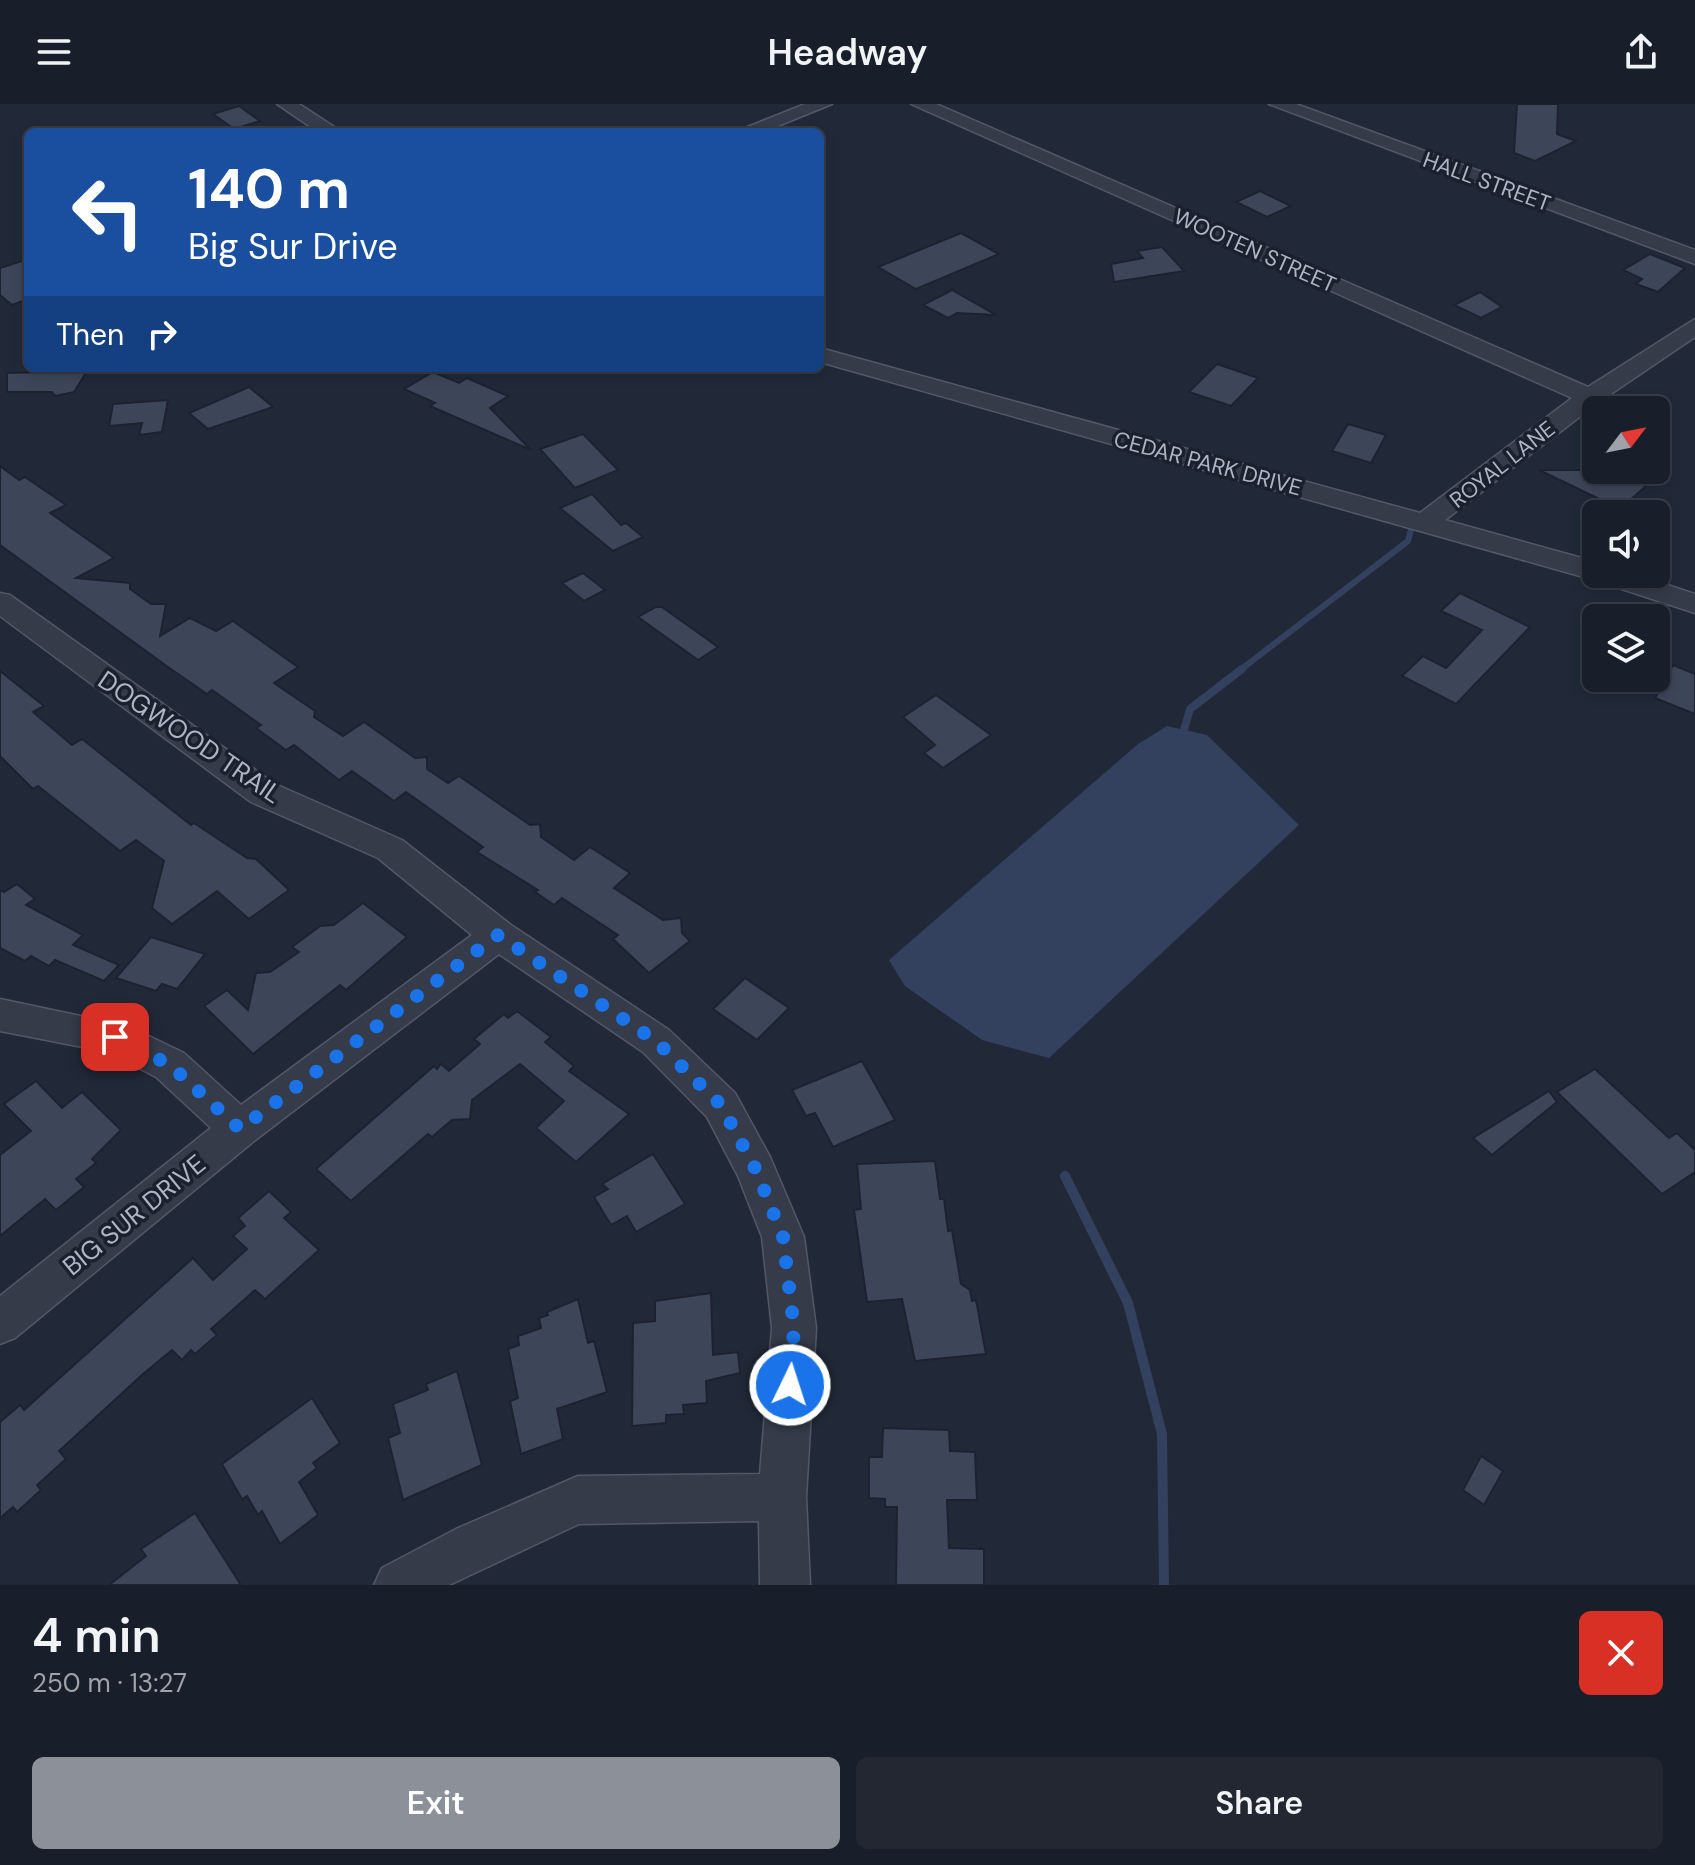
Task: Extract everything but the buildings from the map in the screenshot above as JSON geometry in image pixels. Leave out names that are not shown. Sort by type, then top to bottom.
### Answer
[{"type":"street","points":[[286,104],[325,128]]},
{"type":"street","points":[[756,128],[823,104]]},
{"type":"street","name":"WOOTEN STREET","points":[[920,104],[1588,396]]},
{"type":"street","name":"HALL STREET","points":[[1278,104],[1695,257]]},
{"type":"street","name":"ROYAL LANE","points":[[1591,396],[1695,326]]},
{"type":"street","name":"CEDAR PARK DRIVE","points":[[824,356],[1427,521],[1582,567]]},
{"type":"street","name":"ROYAL LANE","points":[[1427,521],[1582,403]]},
{"type":"street","points":[[1647,588],[1695,604]]},
{"type":"street","name":"DOGWOOD TRAIL","points":[[6,615],[263,793],[390,849],[498,935],[656,1041],[721,1105],[756,1170],[783,1237],[794,1328],[782,1497],[785,1585]]},
{"type":"street","name":"BIG SUR DRIVE","points":[[0,1323],[240,1129],[498,935]]},
{"type":"street","points":[[0,1015],[115,1037],[170,1065],[240,1129]]},
{"type":"street","points":[[399,1585],[473,1546],[578,1500],[782,1497]]},
{"type":"water","points":[[1167,726],[1207,735],[1299,825],[1049,1058],[982,1040],[905,986],[889,960],[1138,744]]},
{"type":"waterway","points":[[1239,671],[1408,541],[1412,526]]},
{"type":"waterway","points":[[1182,737],[1190,709],[1242,669]]},
{"type":"waterway","points":[[1065,1176],[1128,1303],[1162,1434],[1164,1585]]},
{"type":"route","points":[[115,1037],[170,1065],[240,1129],[498,935],[656,1041],[721,1105],[756,1170],[783,1237],[794,1328],[790,1385]]}]
